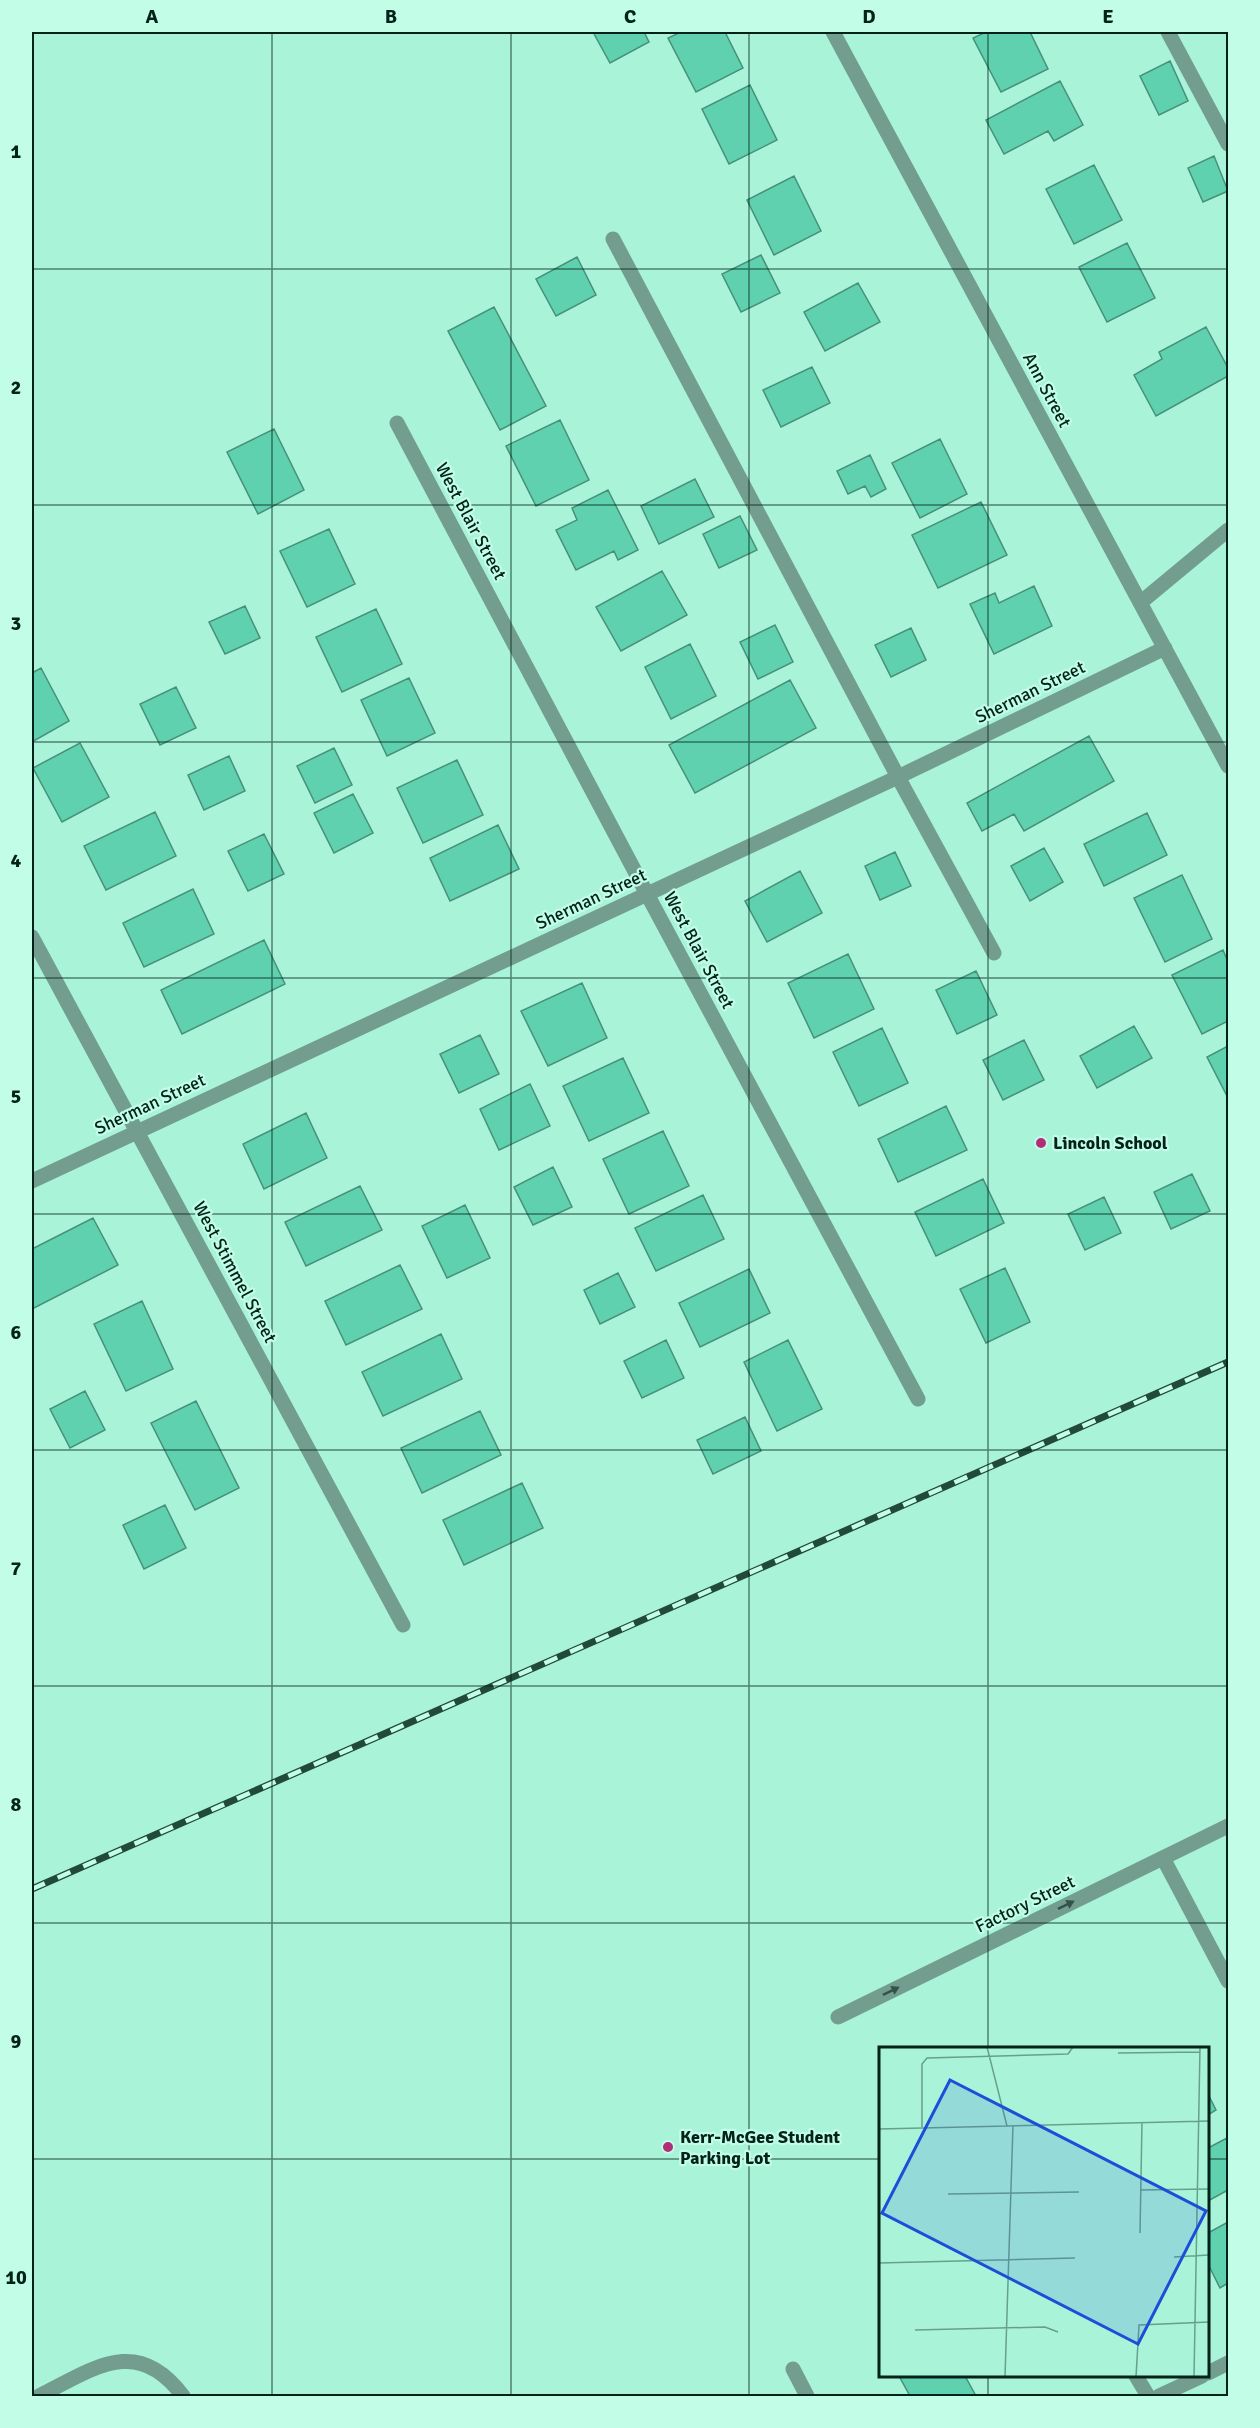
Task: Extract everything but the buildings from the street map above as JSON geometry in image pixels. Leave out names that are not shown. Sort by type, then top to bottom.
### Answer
[{"type":"street","name":"Ann Street","points":[[833,32],[1228,766]]},
{"type":"street","points":[[1168,32],[1228,144]]},
{"type":"street","points":[[613,239],[898,777],[994,953]]},
{"type":"street","name":"West Blair Street","points":[[398,423],[646,894],[918,1399]]},
{"type":"street","points":[[1140,603],[1228,530]]},
{"type":"street","name":"Sherman Street","points":[[32,1181],[898,777],[1165,648]]},
{"type":"street","name":"West Stimmel Street","points":[[32,937],[404,1625]]},
{"type":"street","name":"Factory Street","points":[[838,2017],[1228,1826]]},
{"type":"street","points":[[1163,1858],[1228,1981]]},
{"type":"street","points":[[39,2397],[101,2366],[118,2361],[146,2363],[169,2378],[183,2397]]},
{"type":"street","points":[[1209,2372],[1228,2363]]},
{"type":"street","points":[[793,2369],[807,2397]]},
{"type":"street","points":[[1137,2377],[1148,2397]]},
{"type":"street","points":[[1159,2397],[1200,2377]]},
{"type":"railway","points":[[32,1889],[1228,1362]]},
{"type":"place","name":"Lincoln School","points":[[1041,1143]]},
{"type":"place","name":"Kerr-McGee Student Parking Lot","points":[[668,2147]]}]
